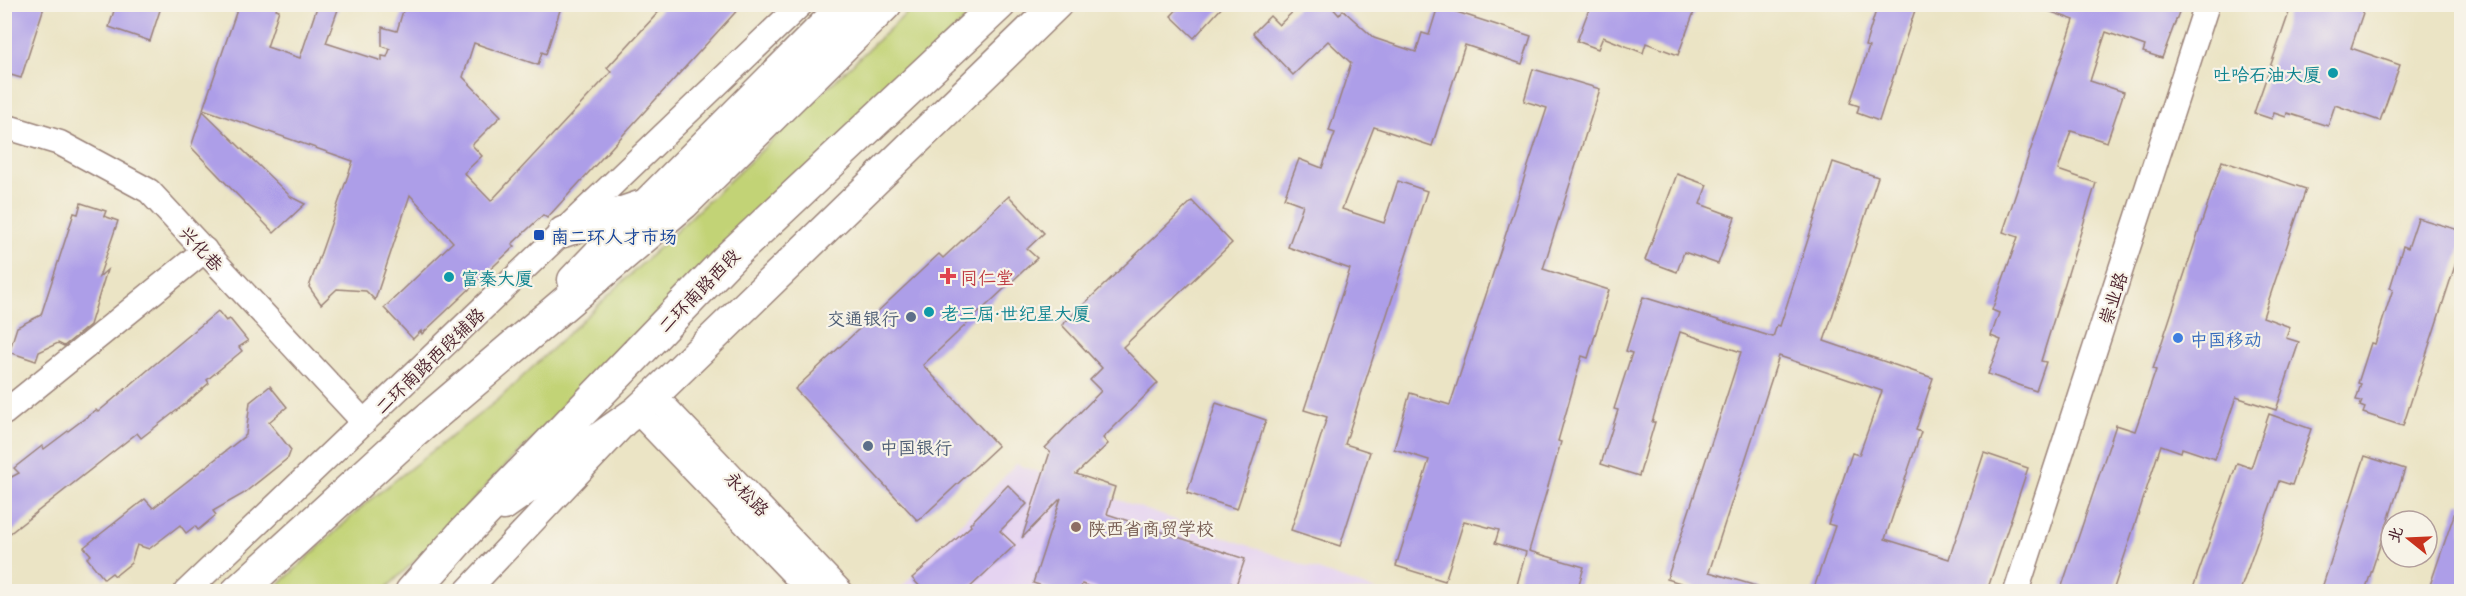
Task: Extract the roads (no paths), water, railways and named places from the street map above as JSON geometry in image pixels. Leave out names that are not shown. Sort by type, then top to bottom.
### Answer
[{"type":"highway","points":[[238,591],[411,434],[683,203],[885,4]]},
{"type":"highway","name":"二环南路西段","points":[[412,591],[465,532],[732,255],[999,4]]},
{"type":"main road","points":[[495,363],[646,204],[845,4]]},
{"type":"main road","points":[[465,532],[645,403],[1057,4]]},
{"type":"main road","points":[[563,232],[646,204]]},
{"type":"street","name":"二环南路西段辅路","points":[[186,591],[801,4]]},
{"type":"street","name":"崇业路","points":[[2016,591],[2207,4]]},
{"type":"street","name":"兴化巷","points":[[4,126],[60,143],[149,191],[364,422]]},
{"type":"street","points":[[4,413],[205,250]]},
{"type":"street","points":[[466,591],[645,403]]},
{"type":"street","name":"永松路","points":[[645,403],[811,591]]},
{"type":"street","name":"永松路","points":[[645,403],[841,591]]},
{"type":"place","name":"吐哈石油大厦","points":[[2333,73]]},
{"type":"place","name":"南二环人才市场","points":[[539,235]]},
{"type":"place","name":"同仁堂","points":[[948,276]]},
{"type":"place","name":"富秦大厦","points":[[449,277]]},
{"type":"place","name":"老三届·世纪星大厦","points":[[929,312]]},
{"type":"place","name":"交通银行","points":[[911,317]]},
{"type":"place","name":"中国移动","points":[[2178,338]]},
{"type":"place","name":"中国银行","points":[[868,446]]},
{"type":"place","name":"陕西省商贸学校","points":[[1076,527]]}]
